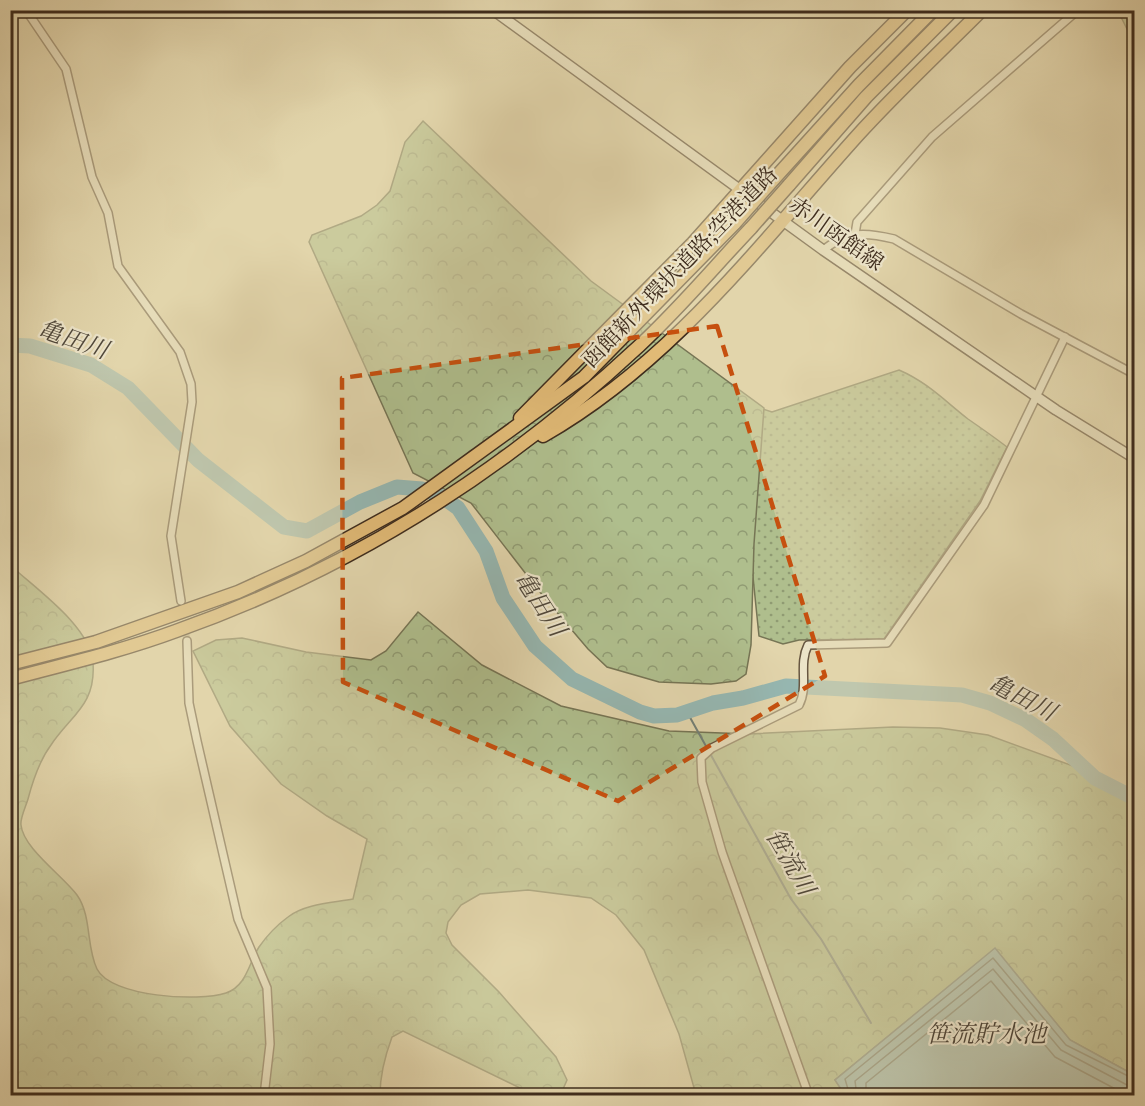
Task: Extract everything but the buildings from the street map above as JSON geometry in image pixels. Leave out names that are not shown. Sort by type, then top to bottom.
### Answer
[{"type":"highway","points":[[501,439],[742,190],[849,67],[907,10]]},
{"type":"highway","name":"函館新外環状道路;空港道路","points":[[10,664],[96,642],[238,592],[306,561],[403,508],[501,439],[584,377],[735,223],[859,85],[933,10]]},
{"type":"highway","name":"函館新外環状道路;空港道路","points":[[10,679],[102,655],[177,631],[256,600],[414,520],[512,454],[641,344],[751,228],[866,97],[953,10]]},
{"type":"highway","points":[[512,454],[570,421],[604,396],[728,284],[859,134],[982,10]]},
{"type":"main road","name":"赤川函館線","points":[[493,10],[824,250],[1036,397],[1134,458]]},
{"type":"street","points":[[26,10],[66,69],[92,177],[110,220],[118,266],[180,352],[191,384],[189,425],[182,472],[174,503],[171,536],[181,601]]},
{"type":"street","points":[[855,234],[857,222],[932,137],[1078,10]]},
{"type":"street","points":[[824,250],[844,236],[855,234],[880,236],[908,245],[973,286],[1134,374]]},
{"type":"street","points":[[809,1095],[722,852],[699,767],[704,754],[711,748],[794,710],[804,694],[804,653],[808,645],[887,643],[984,505],[1065,337]]},
{"type":"street","points":[[187,641],[189,703],[202,763],[238,919],[267,988],[270,1044],[264,1095]]},
{"type":"highlighted area","points":[[717,326],[825,676],[618,801],[343,682],[342,378]]},
{"type":"green space","points":[[1118,11],[1134,11],[1134,43]]},
{"type":"green space","points":[[423,121],[591,281],[764,408],[754,544],[751,645],[746,674],[736,681],[711,684],[659,682],[607,667],[588,649],[543,596],[471,503],[413,473],[309,242],[312,235],[361,216],[377,205],[390,191],[405,142]]},
{"type":"green space","points":[[899,370],[927,386],[1007,447],[980,501],[884,639],[799,640],[783,644],[759,636],[735,400],[772,412]]},
{"type":"green space","points":[[10,565],[73,622],[90,649],[93,663],[91,689],[81,708],[43,758],[32,785],[21,825],[23,834],[36,852],[71,887],[82,903],[91,951],[97,969],[105,978],[119,986],[177,997],[213,996],[233,990],[247,973],[262,943],[288,917],[302,909],[353,899],[367,839],[327,816],[281,784],[230,726],[193,651],[216,640],[242,638],[306,652],[371,660],[386,651],[418,612],[482,665],[561,706],[669,731],[748,734],[893,727],[940,728],[988,735],[1095,774],[1134,793],[1134,1075],[1070,1040],[995,949],[835,1080],[845,1095],[696,1095],[679,1034],[644,950],[616,915],[591,898],[528,890],[480,894],[461,905],[448,922],[446,933],[452,945],[499,992],[556,1057],[567,1080],[563,1089],[541,1095],[522,1089],[403,1031],[392,1037],[383,1066],[380,1095],[20,1095],[10,1056]]},
{"type":"water","name":"笹流貯水池","points":[[995,948],[1070,1040],[1134,1075],[1134,1095],[845,1095],[835,1080]]},
{"type":"waterway","name":"亀田川","points":[[10,345],[30,346],[91,365],[128,388],[198,460],[284,527],[307,531],[360,502],[397,487],[422,489],[441,496],[458,508],[486,551],[503,598],[535,646],[572,679],[640,712],[654,716],[677,715],[713,703],[743,698],[786,686],[962,695],[990,703],[1026,720],[1053,739],[1095,778],[1134,798]]},
{"type":"waterway","name":"笹流川","points":[[687,712],[791,899],[821,939],[871,1023]]},
{"type":"tunnel","points":[[181,601],[187,641]]}]
